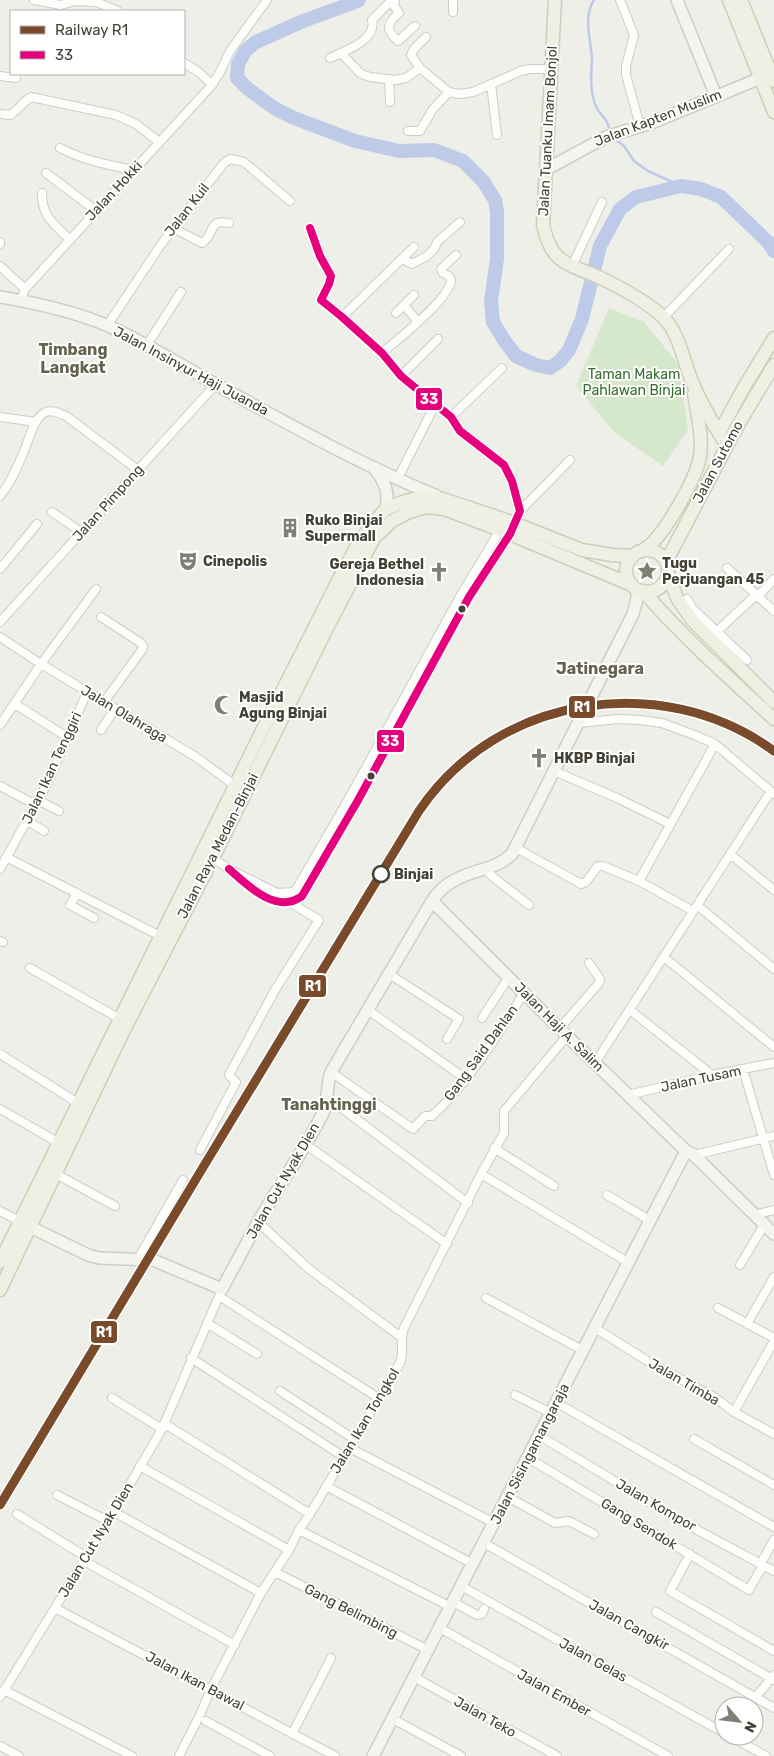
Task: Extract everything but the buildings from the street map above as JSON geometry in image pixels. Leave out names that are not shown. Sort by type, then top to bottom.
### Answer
[{"type":"main road","name":"Jalan Tuanku Imam Bonjol","points":[[555,0],[543,225],[551,248],[558,256],[572,266],[608,282],[654,309],[676,335],[693,385]]},
{"type":"main road","points":[[729,0],[770,76]]},
{"type":"main road","points":[[741,0],[770,76],[774,112]]},
{"type":"main road","name":"Jalan Sutomo","points":[[718,433],[742,389],[774,338]]},
{"type":"main road","name":"Jalan Sutomo","points":[[667,568],[701,494],[774,365]]},
{"type":"main road","points":[[693,385],[718,433],[727,446]]},
{"type":"main road","name":"Jalan Sutomo","points":[[638,553],[653,542],[665,528],[697,468],[701,438],[693,385]]},
{"type":"main road","points":[[742,389],[755,396]]},
{"type":"main road","points":[[687,488],[701,494]]},
{"type":"main road","name":"Jalan Raya Medan-Binjai","points":[[317,635],[357,546],[372,524],[386,509],[422,496],[443,499],[508,527]]},
{"type":"main road","name":"Jalan Raya Medan-Binjai","points":[[0,1290],[59,1143],[120,1019],[165,939],[208,856],[241,789],[262,731],[374,538],[392,521],[409,512],[426,508],[444,509],[508,527]]},
{"type":"main road","points":[[508,527],[582,550],[612,555],[654,551],[667,568],[677,598],[693,621],[713,635],[734,663],[774,702]]},
{"type":"main road","points":[[508,527],[637,589],[654,591],[659,588],[663,584],[667,568]]},
{"type":"main road","points":[[638,553],[627,568],[627,577],[637,589],[774,719]]},
{"type":"main road","points":[[725,673],[734,663]]},
{"type":"main road","name":"Jalan Raya Medan-Binjai","points":[[0,1262],[26,1224],[56,1174],[124,1032],[165,939]]},
{"type":"street","points":[[34,0],[61,4],[75,1],[96,2],[116,10]]},
{"type":"street","name":"Jalan Hokki","points":[[23,295],[69,239],[212,85],[230,51],[268,0]]},
{"type":"street","points":[[393,0],[394,6],[399,13],[390,22],[389,31],[391,35],[398,41],[415,26]]},
{"type":"street","points":[[330,58],[370,34],[372,20],[393,0]]},
{"type":"street","points":[[453,0],[453,12]]},
{"type":"street","points":[[620,0],[634,36],[626,66],[626,75],[640,126]]},
{"type":"street","points":[[677,0],[716,96]]},
{"type":"street","points":[[426,37],[414,49],[412,55],[420,68],[449,92],[460,94],[473,92],[516,72],[551,69]]},
{"type":"street","points":[[341,53],[361,74],[370,77],[406,78],[420,68]]},
{"type":"street","points":[[185,64],[200,73],[212,85]]},
{"type":"street","points":[[0,76],[16,78]]},
{"type":"street","name":"Jalan Kapten Muslim","points":[[545,170],[606,136],[654,122],[770,76]]},
{"type":"street","points":[[389,79],[390,102]]},
{"type":"street","points":[[491,84],[497,135]]},
{"type":"street","points":[[408,131],[420,131],[433,109],[449,92]]},
{"type":"street","points":[[0,114],[10,115],[31,97],[116,115],[136,124],[159,142]]},
{"type":"street","points":[[60,148],[73,155],[92,161],[133,170]]},
{"type":"street","name":"Jalan Kuil","points":[[107,326],[173,228],[224,163],[230,159],[244,162],[290,201]]},
{"type":"street","points":[[46,174],[96,210]]},
{"type":"street","points":[[42,193],[43,208],[46,215],[69,239]]},
{"type":"street","points":[[572,266],[602,202]]},
{"type":"street","points":[[173,228],[202,243],[206,240],[217,222],[230,223]]},
{"type":"street","points":[[402,259],[412,264],[426,258],[438,241],[460,222]]},
{"type":"street","points":[[310,228],[320,256],[331,276],[321,300],[382,353],[401,376],[452,417],[460,431],[504,465],[512,481],[520,511]]},
{"type":"street","points":[[342,317],[414,247]]},
{"type":"street","points":[[663,318],[729,249]]},
{"type":"street","points":[[382,353],[418,322],[448,290],[451,280],[449,276],[443,273],[442,269],[456,254]]},
{"type":"street","points":[[0,266],[23,295]]},
{"type":"street","points":[[147,345],[182,292]]},
{"type":"street","name":"Jalan Insinyur Haji Juanda","points":[[0,296],[23,295],[107,326],[147,345],[296,428],[397,480],[443,499]]},
{"type":"street","points":[[396,313],[414,296]]},
{"type":"street","points":[[404,305],[418,322]]},
{"type":"street","points":[[401,376],[438,339]]},
{"type":"street","points":[[452,417],[502,368]]},
{"type":"street","name":"Jalan Pimpong","points":[[0,622],[216,384]]},
{"type":"street","points":[[397,480],[435,405]]},
{"type":"street","points":[[0,496],[9,484],[36,422],[43,413],[50,411],[66,416],[138,470]]},
{"type":"street","points":[[0,417],[36,422]]},
{"type":"street","points":[[208,856],[229,869],[277,893],[293,892],[297,888],[378,754],[508,527],[520,511],[570,460]]},
{"type":"street","points":[[374,467],[386,486],[388,494],[386,509]]},
{"type":"street","points":[[52,512],[81,532]]},
{"type":"street","points":[[0,569],[37,524]]},
{"type":"street","points":[[727,568],[774,611]]},
{"type":"street","points":[[713,635],[757,594],[761,593],[774,579]]},
{"type":"street","points":[[0,725],[41,664],[96,589]]},
{"type":"street","name":"Jalan Cut Nyak Dien","points":[[2,1693],[114,1512],[163,1426],[191,1358],[221,1293],[258,1222],[322,1114],[328,1097],[328,1085],[332,1072],[432,901],[440,890],[456,879],[505,862],[516,848],[633,614],[637,599],[637,589]]},
{"type":"street","points":[[687,599],[713,635],[746,660]]},
{"type":"street","points":[[101,617],[143,646],[104,702]]},
{"type":"street","name":"Jalan Olahraga","points":[[0,637],[87,692],[196,756],[241,789]]},
{"type":"street","name":"Jalan Ikan Tenggiri","points":[[0,869],[37,803],[87,692]]},
{"type":"street","points":[[15,704],[67,737]]},
{"type":"street","points":[[101,730],[115,709]]},
{"type":"street","points":[[579,722],[618,719],[662,723],[715,744],[772,792],[595,1063]]},
{"type":"street","points":[[638,881],[715,744]]},
{"type":"street","points":[[229,869],[247,886],[275,902],[297,900],[302,896],[378,754]]},
{"type":"street","points":[[554,771],[617,798],[670,824]]},
{"type":"street","points":[[0,786],[59,811]]},
{"type":"street","points":[[28,821],[44,831]]},
{"type":"street","points":[[516,848],[581,884],[586,882],[598,866],[601,865],[638,881],[695,908],[774,969]]},
{"type":"street","points":[[730,854],[774,890]]},
{"type":"street","points":[[6,856],[165,939]]},
{"type":"street","points":[[486,869],[493,877],[530,905]]},
{"type":"street","points":[[77,893],[70,905],[94,918]]},
{"type":"street","name":"Jalan Haji A. Salim","points":[[432,901],[595,1063],[774,1234]]},
{"type":"street","points":[[200,1150],[236,1082],[229,1075],[275,990],[319,920],[289,902]]},
{"type":"street","points":[[664,957],[774,1047]]},
{"type":"street","name":"Jalan Ikan Tongkol","points":[[182,1755],[211,1689],[262,1593],[380,1399],[403,1355],[401,1337],[505,1129],[504,1111],[599,983],[600,978],[589,963]]},
{"type":"street","points":[[30,968],[120,1019]]},
{"type":"street","points":[[389,974],[459,1020],[447,1039]]},
{"type":"street","points":[[482,1018],[508,977]]},
{"type":"street","name":"Gang Said Dahlan","points":[[332,1072],[413,1129],[425,1116],[432,1116],[439,1110],[466,1079],[499,1033],[524,993]]},
{"type":"street","points":[[368,1010],[466,1079]]},
{"type":"street","points":[[630,1010],[712,1075]]},
{"type":"street","points":[[0,1054],[78,1103]]},
{"type":"street","name":"Jalan Tusam","points":[[628,1095],[712,1075],[774,1063]]},
{"type":"street","points":[[743,1070],[774,1175]]},
{"type":"street","points":[[328,1097],[468,1203]]},
{"type":"street","points":[[0,1109],[59,1143]]},
{"type":"street","points":[[690,1153],[774,1136]]},
{"type":"street","points":[[305,1144],[447,1244]]},
{"type":"street","points":[[494,1148],[554,1186]]},
{"type":"street","name":"Jalan Sisingamangaraja","points":[[373,1756],[651,1221],[690,1153]]},
{"type":"street","points":[[56,1174],[115,1206]]},
{"type":"street","points":[[481,1174],[629,1263]]},
{"type":"street","points":[[138,1259],[183,1180]]},
{"type":"street","points":[[607,1195],[651,1221]]},
{"type":"street","points":[[754,1214],[774,1210]]},
{"type":"street","points":[[0,1211],[88,1255],[99,1258],[153,1260],[221,1293],[380,1399]]},
{"type":"street","points":[[258,1222],[309,1269],[401,1337]]},
{"type":"street","points":[[740,1265],[764,1225]]},
{"type":"street","points":[[747,1324],[774,1277]]},
{"type":"street","points":[[486,1298],[584,1351]]},
{"type":"street","points":[[718,1308],[774,1340],[734,1412]]},
{"type":"street","points":[[207,1323],[257,1354]]},
{"type":"street","name":"Jalan Timba","points":[[595,1328],[654,1365],[714,1397],[734,1412],[774,1434]]},
{"type":"street","points":[[191,1358],[344,1457]]},
{"type":"street","points":[[280,1391],[354,1439]]},
{"type":"street","points":[[515,1395],[554,1408],[774,1527]]},
{"type":"street","points":[[112,1398],[163,1426],[310,1514]]},
{"type":"street","name":"Jalan Kompor","points":[[540,1436],[686,1524],[774,1571]]},
{"type":"street","points":[[694,1438],[774,1485]]},
{"type":"street","points":[[350,1448],[494,1523]]},
{"type":"street","name":"Gang Sendok","points":[[528,1458],[749,1590],[762,1564]]},
{"type":"street","points":[[140,1466],[289,1550]]},
{"type":"street","points":[[326,1486],[473,1564]]},
{"type":"street","points":[[57,1495],[108,1521]]},
{"type":"street","points":[[508,1497],[555,1523],[569,1521],[594,1534]]},
{"type":"street","points":[[114,1512],[262,1593]]},
{"type":"street","points":[[17,1514],[85,1559],[235,1645]]},
{"type":"street","points":[[299,1530],[452,1604],[478,1615],[482,1614],[484,1609]]},
{"type":"street","points":[[762,1564],[774,1540]]},
{"type":"street","name":"Jalan Cangkir","points":[[484,1543],[752,1696]]},
{"type":"street","points":[[690,1554],[670,1591],[774,1651]]},
{"type":"street","name":"Gang Belimbing","points":[[275,1572],[428,1650]]},
{"type":"street","name":"Jalan Gelas","points":[[461,1586],[714,1727]]},
{"type":"street","name":"Jalan Ikan Bawal","points":[[55,1608],[335,1756]]},
{"type":"street","points":[[656,1612],[773,1678],[757,1696]]},
{"type":"street","name":"Jalan Ember","points":[[440,1628],[668,1756]]},
{"type":"street","points":[[292,1734],[331,1658]]},
{"type":"street","name":"Jalan Teko","points":[[414,1677],[557,1756]]},
{"type":"street","points":[[2,1693],[132,1756]]},
{"type":"street","points":[[393,1719],[461,1756]]},
{"type":"street","points":[[206,1721],[270,1756]]},
{"type":"street","points":[[0,1746],[19,1756]]},
{"type":"street","points":[[748,1746],[766,1756]]},
{"type":"green space","name":"Taman Makam Pahlawan Binjai","points":[[609,308],[644,322],[679,365],[688,430],[663,466],[615,433],[576,386]]},
{"type":"waterway","points":[[359,0],[303,21],[256,42],[246,50],[238,64],[237,78],[274,108],[294,118],[355,141],[399,151],[434,150],[463,161],[483,181],[495,200],[497,212],[497,259],[491,301],[493,322],[516,356],[536,365],[550,368],[560,361],[569,350],[582,319],[600,246],[620,209],[636,197],[681,186],[701,189],[721,197],[768,242],[774,251]]},
{"type":"waterway","points":[[594,0],[590,7],[588,22],[592,54],[592,91],[596,106],[606,121],[610,132]]},
{"type":"waterway","points":[[615,139],[624,146],[634,161],[648,171],[681,186]]},
{"type":"rail line","name":"R1","points":[[0,1505],[419,811],[452,772],[491,741],[536,719],[583,707],[633,703],[682,709],[730,725],[774,751]]},
{"type":"transit line","name":"33","points":[[229,869],[254,890],[273,900],[292,901],[302,896],[357,802],[469,597],[510,534],[520,511],[512,481],[504,465],[460,431],[451,417],[401,376],[382,353],[321,300],[331,276],[320,256],[310,228]]},
{"type":"place","name":"Ruko Binjai Supermall","points":[[290,528]]},
{"type":"place","name":"Cinepolis","points":[[188,561]]},
{"type":"place","name":"Tugu Perjuangan 45","points":[[647,571]]},
{"type":"place","name":"Gereja Bethel Indonesia","points":[[439,572]]},
{"type":"place","name":"Masjid Agung Binjai","points":[[224,705]]},
{"type":"place","name":"HKBP Binjai","points":[[539,758]]},
{"type":"place","name":"Binjai","points":[[381,874]]},
{"type":"district","name":"Timbang Langkat","points":[[73,358]]},
{"type":"district","name":"Jatinegara","points":[[600,668]]},
{"type":"district","name":"Tanahtinggi","points":[[329,1104]]}]
